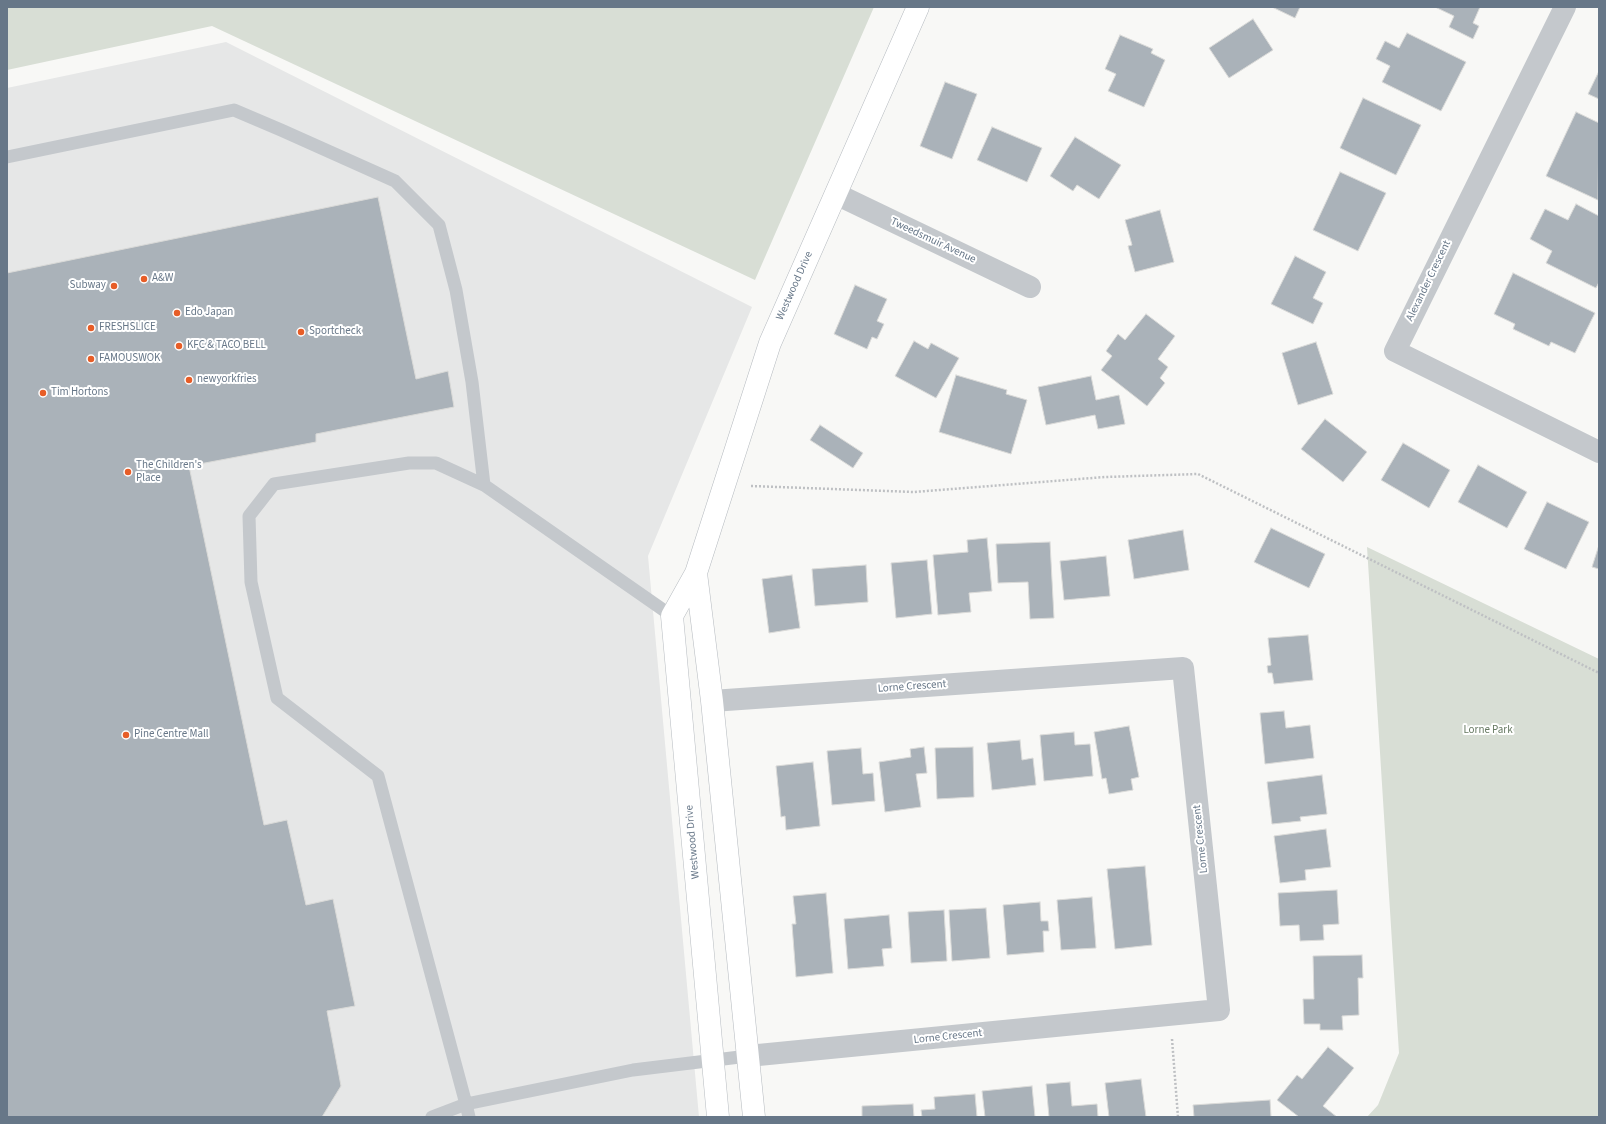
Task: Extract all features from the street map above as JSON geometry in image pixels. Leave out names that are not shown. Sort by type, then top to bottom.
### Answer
[{"type":"street","name":"Westwood Drive","points":[[718,1117],[672,616],[696,573],[770,343],[918,7]]},
{"type":"street","name":"Alexander Crescent","points":[[1565,7],[1395,351],[1599,452]]},
{"type":"street","name":"Tweedsmuir Avenue","points":[[836,194],[1030,287]]},
{"type":"street","name":"Westwood Drive","points":[[696,573],[712,701],[754,1117]]},
{"type":"street","name":"Lorne Crescent","points":[[712,701],[1183,668],[1219,1010],[748,1056]]},
{"type":"lane","points":[[7,156],[234,110],[395,181],[439,225],[456,290],[472,382],[484,485]]},
{"type":"lane","points":[[469,1117],[378,776],[277,698],[251,582],[249,516],[274,484],[409,463],[436,463],[484,485],[672,616]]},
{"type":"lane","points":[[432,1117],[466,1104],[633,1070],[748,1056]]},
{"type":"path","points":[[724,485],[914,492],[1105,477],[1198,474],[1599,673]]},
{"type":"path","points":[[1170,1015],[1178,1117]]},
{"type":"shaded area","points":[[226,42],[752,307],[648,556],[699,1117],[7,1117],[7,88]]},
{"type":"green space","points":[[7,7],[874,7],[755,280],[212,26],[7,70]]},
{"type":"green space","name":"Lorne Park","points":[[1367,547],[1599,659],[1599,1117],[1367,1117],[1378,1105],[1399,1053]]},
{"type":"building","points":[[1272,7],[1300,7],[1295,18]]},
{"type":"building","points":[[1435,7],[1480,7],[1473,23],[1479,26],[1473,39],[1449,27],[1454,16]]},
{"type":"building","points":[[1253,19],[1273,50],[1229,78],[1209,48]]},
{"type":"building","points":[[1407,33],[1466,62],[1441,111],[1382,82],[1390,66],[1376,59],[1385,41],[1399,48]]},
{"type":"building","points":[[1120,35],[1153,49],[1151,53],[1165,60],[1144,107],[1108,91],[1116,74],[1105,69]]},
{"type":"building","points":[[1599,71],[1599,99],[1588,94]]},
{"type":"building","points":[[945,82],[977,94],[952,159],[920,146]]},
{"type":"building","points":[[1363,98],[1421,125],[1396,175],[1340,148]]},
{"type":"building","points":[[1576,112],[1599,123],[1598,200],[1546,176]]},
{"type":"building","points":[[992,127],[1042,148],[1027,182],[977,160]]},
{"type":"building","points":[[1075,137],[1121,165],[1099,199],[1077,185],[1073,191],[1050,176]]},
{"type":"building","points":[[1340,172],[1386,193],[1358,251],[1313,230]]},
{"type":"building","name":"Pine Centre Mall","points":[[378,197],[416,379],[448,371],[454,407],[316,434],[316,442],[189,466],[264,825],[287,820],[306,905],[333,899],[355,1006],[327,1011],[341,1086],[322,1117],[7,1117],[7,273]]},
{"type":"building","points":[[1576,204],[1599,216],[1599,282],[1596,288],[1546,263],[1552,251],[1530,239],[1545,209],[1568,220]]},
{"type":"building","points":[[1160,210],[1174,262],[1135,272],[1128,246],[1132,245],[1125,220]]},
{"type":"building","points":[[1295,256],[1326,272],[1313,298],[1323,303],[1313,324],[1271,304]]},
{"type":"building","points":[[1513,273],[1595,313],[1575,353],[1551,342],[1549,346],[1513,329],[1515,324],[1494,314]]},
{"type":"building","points":[[855,285],[887,299],[877,321],[884,324],[877,339],[872,337],[867,349],[834,334]]},
{"type":"building","points":[[1146,314],[1175,336],[1158,359],[1168,367],[1160,378],[1165,383],[1147,406],[1101,370],[1112,356],[1106,351],[1118,334],[1125,340]]},
{"type":"building","points":[[914,341],[928,349],[931,343],[959,358],[936,398],[895,376]]},
{"type":"building","points":[[1316,342],[1333,394],[1298,405],[1282,353]]},
{"type":"building","points":[[956,375],[1007,390],[1006,394],[1027,400],[1011,454],[939,432]]},
{"type":"building","points":[[1091,376],[1096,400],[1119,395],[1125,424],[1098,429],[1095,415],[1046,425],[1038,387]]},
{"type":"building","points":[[1325,419],[1367,452],[1343,482],[1301,449]]},
{"type":"building","points":[[820,425],[863,453],[853,468],[810,440]]},
{"type":"building","points":[[1403,443],[1450,470],[1429,508],[1381,480]]},
{"type":"building","points":[[1478,465],[1527,492],[1507,528],[1458,502]]},
{"type":"building","points":[[1547,502],[1589,522],[1566,569],[1524,549]]},
{"type":"building","points":[[1271,528],[1325,554],[1309,588],[1254,562]]},
{"type":"building","points":[[1183,530],[1189,570],[1134,579],[1128,540]]},
{"type":"building","points":[[987,538],[992,591],[969,593],[971,612],[938,615],[933,555],[968,552],[967,540]]},
{"type":"building","points":[[1050,542],[1054,618],[1030,619],[1028,582],[998,583],[996,544]]},
{"type":"building","points":[[1599,545],[1599,569],[1592,567]]},
{"type":"building","points":[[1106,556],[1110,596],[1064,600],[1060,561]]},
{"type":"building","points":[[927,560],[932,614],[896,618],[891,563]]},
{"type":"building","points":[[866,565],[868,602],[815,606],[812,569]]},
{"type":"building","points":[[792,575],[800,628],[769,633],[762,579]]},
{"type":"building","points":[[1308,635],[1313,680],[1274,684],[1272,673],[1268,673],[1267,666],[1271,665],[1268,638]]},
{"type":"building","points":[[1284,711],[1286,728],[1310,725],[1314,758],[1265,764],[1260,713]]},
{"type":"building","points":[[1129,726],[1139,777],[1131,779],[1133,790],[1109,794],[1106,778],[1102,779],[1094,732]]},
{"type":"building","points":[[1074,732],[1075,745],[1090,744],[1093,776],[1044,781],[1040,735]]},
{"type":"building","points":[[1020,740],[1022,760],[1033,758],[1036,785],[992,790],[987,743]]},
{"type":"building","points":[[924,747],[927,773],[916,774],[921,807],[885,812],[879,762],[911,757],[910,749]]},
{"type":"building","points":[[973,747],[974,797],[937,799],[935,748]]},
{"type":"building","points":[[861,748],[863,774],[873,773],[875,801],[832,805],[827,751]]},
{"type":"building","points":[[813,762],[820,826],[786,830],[785,816],[781,817],[776,766]]},
{"type":"building","points":[[1322,775],[1327,814],[1300,817],[1301,821],[1272,824],[1267,782]]},
{"type":"building","points":[[1326,829],[1331,867],[1305,870],[1306,880],[1280,883],[1274,836]]},
{"type":"building","points":[[1145,866],[1152,945],[1115,949],[1107,869]]},
{"type":"building","points":[[1337,890],[1339,924],[1323,925],[1324,940],[1300,941],[1299,925],[1280,926],[1278,893]]},
{"type":"building","points":[[826,893],[833,973],[796,977],[792,924],[796,924],[793,896]]},
{"type":"building","points":[[1092,897],[1096,948],[1061,950],[1057,900]]},
{"type":"building","points":[[1040,902],[1041,921],[1048,921],[1049,931],[1043,931],[1044,952],[1007,955],[1003,905]]},
{"type":"building","points":[[986,908],[990,958],[952,961],[949,910]]},
{"type":"building","points":[[944,910],[947,961],[911,963],[908,912]]},
{"type":"building","points":[[889,915],[892,948],[882,949],[884,966],[848,969],[844,919]]},
{"type":"building","points":[[1362,955],[1363,978],[1358,978],[1359,1015],[1342,1016],[1343,1030],[1320,1030],[1320,1024],[1304,1024],[1303,999],[1314,999],[1313,956]]},
{"type":"building","points":[[1328,1047],[1354,1068],[1323,1106],[1337,1117],[1299,1117],[1277,1100],[1297,1075],[1302,1079]]},
{"type":"building","points":[[1141,1079],[1146,1117],[1109,1117],[1105,1083]]},
{"type":"building","points":[[1070,1082],[1072,1106],[1097,1104],[1098,1117],[1049,1117],[1046,1084]]},
{"type":"building","points":[[1032,1086],[1035,1117],[985,1117],[982,1091]]},
{"type":"building","points":[[975,1094],[977,1117],[922,1117],[921,1110],[935,1109],[934,1097]]},
{"type":"building","points":[[1270,1100],[1271,1117],[1194,1117],[1193,1105]]},
{"type":"building","points":[[913,1104],[914,1117],[862,1117],[862,1106]]},
{"type":"place","name":"A&W","points":[[144,279]]},
{"type":"place","name":"Subway","points":[[114,286]]},
{"type":"place","name":"Edo Japan","points":[[177,313]]},
{"type":"place","name":"FRESHSLICE","points":[[91,328]]},
{"type":"place","name":"Sportcheck","points":[[301,332]]},
{"type":"place","name":"KFC & TACO BELL","points":[[179,346]]},
{"type":"place","name":"FAMOUSWOK","points":[[91,359]]},
{"type":"place","name":"newyorkfries","points":[[189,380]]},
{"type":"place","name":"Tim Hortons","points":[[43,393]]},
{"type":"place","name":"The Children's Place","points":[[128,472]]},
{"type":"place","name":"Pine Centre Mall","points":[[126,735]]}]
